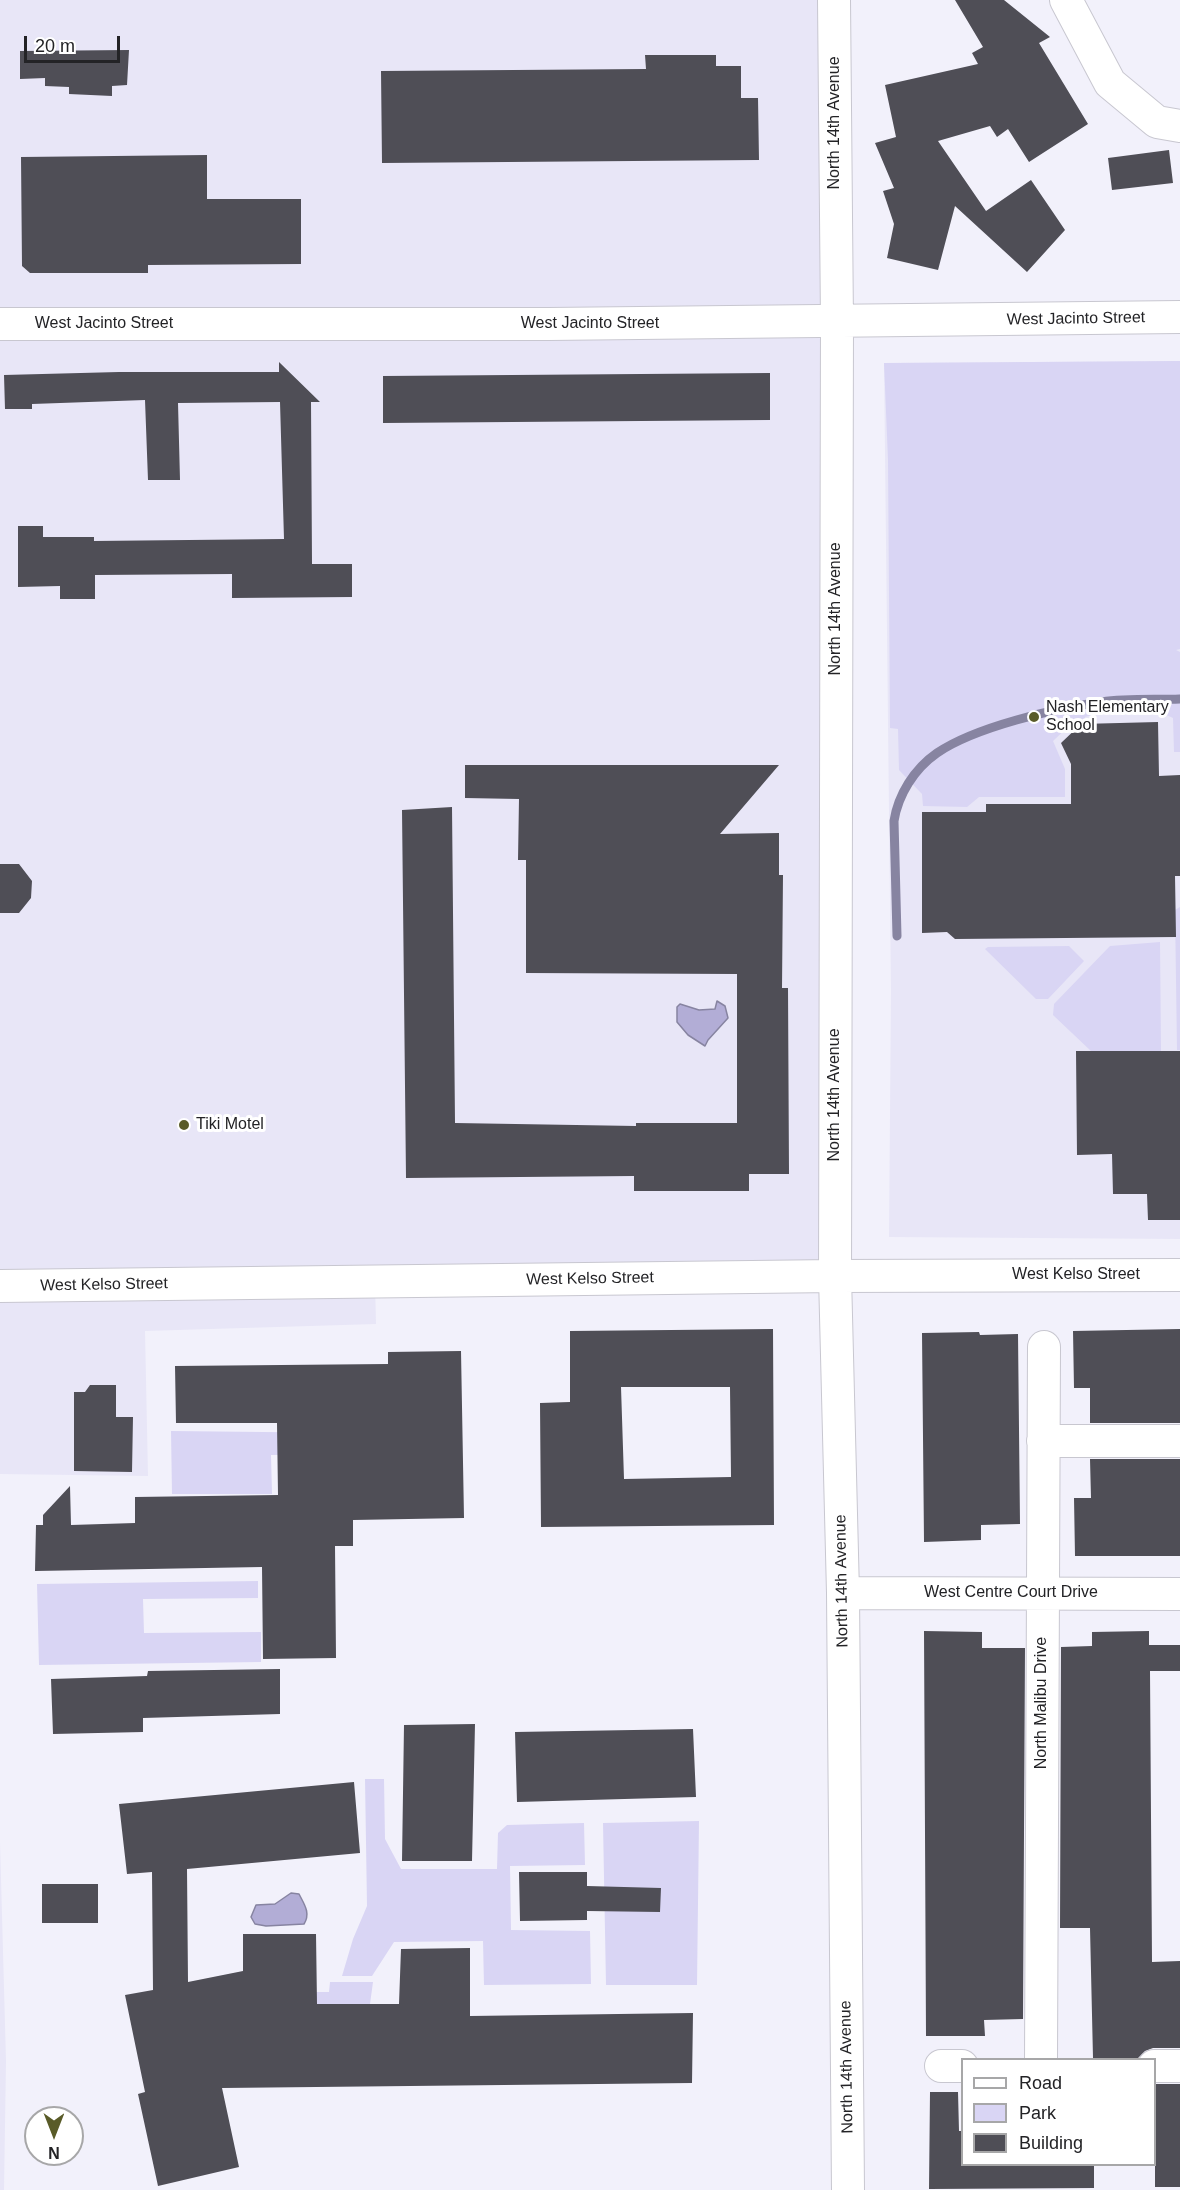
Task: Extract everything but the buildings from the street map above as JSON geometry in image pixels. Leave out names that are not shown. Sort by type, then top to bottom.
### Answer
[{"type":"street","name":"North 14th Avenue","points":[[834,0],[837,322],[835,1276],[843,1593],[848,2190]]},
{"type":"street","points":[[1066,0],[1110,83],[1157,122],[1180,126]]},
{"type":"street","name":"West Jacinto Street","points":[[0,324],[837,322],[1180,317]]},
{"type":"street","name":"West Kelso Street","points":[[0,1286],[835,1276],[1180,1275]]},
{"type":"street","name":"North Malibu Drive","points":[[1041,2058],[1044,1347]]},
{"type":"street","points":[[1043,1441],[1180,1441]]},
{"type":"street","name":"West Centre Court Drive","points":[[843,1593],[1180,1594]]},
{"type":"street","points":[[1156,2066],[1180,2066]]},
{"type":"shaded area","points":[[0,0],[834,0],[835,1276],[375,1281],[376,1324],[145,1331],[148,1476],[0,1474]]},
{"type":"shaded area","name":"Nash Elementary School","points":[[1180,361],[1180,1239],[889,1237],[891,991],[884,363]]},
{"type":"shaded area","points":[[717,1001],[725,1006],[728,1018],[705,1046],[688,1035],[677,1022],[677,1007],[680,1004],[699,1010],[715,1009]]},
{"type":"shaded area","points":[[0,1842],[6,2061],[4,2190],[0,2190]]},
{"type":"shaded area","points":[[291,1893],[299,1894],[305,1905],[307,1916],[304,1924],[266,1926],[255,1924],[251,1917],[256,1905],[275,1904]]},
{"type":"green space","points":[[1180,361],[1180,649],[1176,650],[1180,652],[1180,752],[1174,752],[1173,718],[1151,708],[1134,708],[1130,713],[1101,712],[1085,717],[1085,720],[1074,721],[1053,741],[1065,769],[1065,797],[979,797],[967,807],[923,806],[922,794],[899,770],[898,729],[890,728],[888,460],[884,363]]},
{"type":"green space","points":[[1180,907],[1180,1050],[1177,1050],[1175,910]]},
{"type":"green space","points":[[1160,942],[1161,1051],[1091,1051],[1053,1015],[1054,1004],[1110,946]]},
{"type":"green space","points":[[1069,946],[1084,961],[1048,999],[1036,999],[985,949],[988,947]]},
{"type":"green space","points":[[171,1431],[355,1433],[355,1454],[271,1455],[272,1494],[172,1494]]},
{"type":"green space","points":[[258,1581],[258,1598],[143,1599],[144,1633],[261,1632],[261,1662],[39,1665],[37,1584]]},
{"type":"green space","points":[[365,1779],[384,1779],[385,1839],[401,1869],[497,1869],[498,1833],[507,1825],[584,1823],[585,1865],[510,1866],[511,1930],[590,1931],[591,1984],[484,1985],[483,1941],[394,1942],[372,1976],[342,1976],[353,1939],[367,1906]]},
{"type":"green space","points":[[699,1821],[697,1985],[606,1985],[603,1823]]},
{"type":"green space","points":[[330,1982],[373,1982],[370,2004],[292,2004],[292,1992],[329,1992]]},
{"type":"waterway","points":[[897,936],[894,821],[899,802],[908,783],[929,759],[972,735],[1040,714],[1112,701],[1180,699]]},
{"type":"place","name":"Nash Elementary School","points":[[1034,717]]},
{"type":"place","name":"Tiki Motel","points":[[184,1125]]}]
